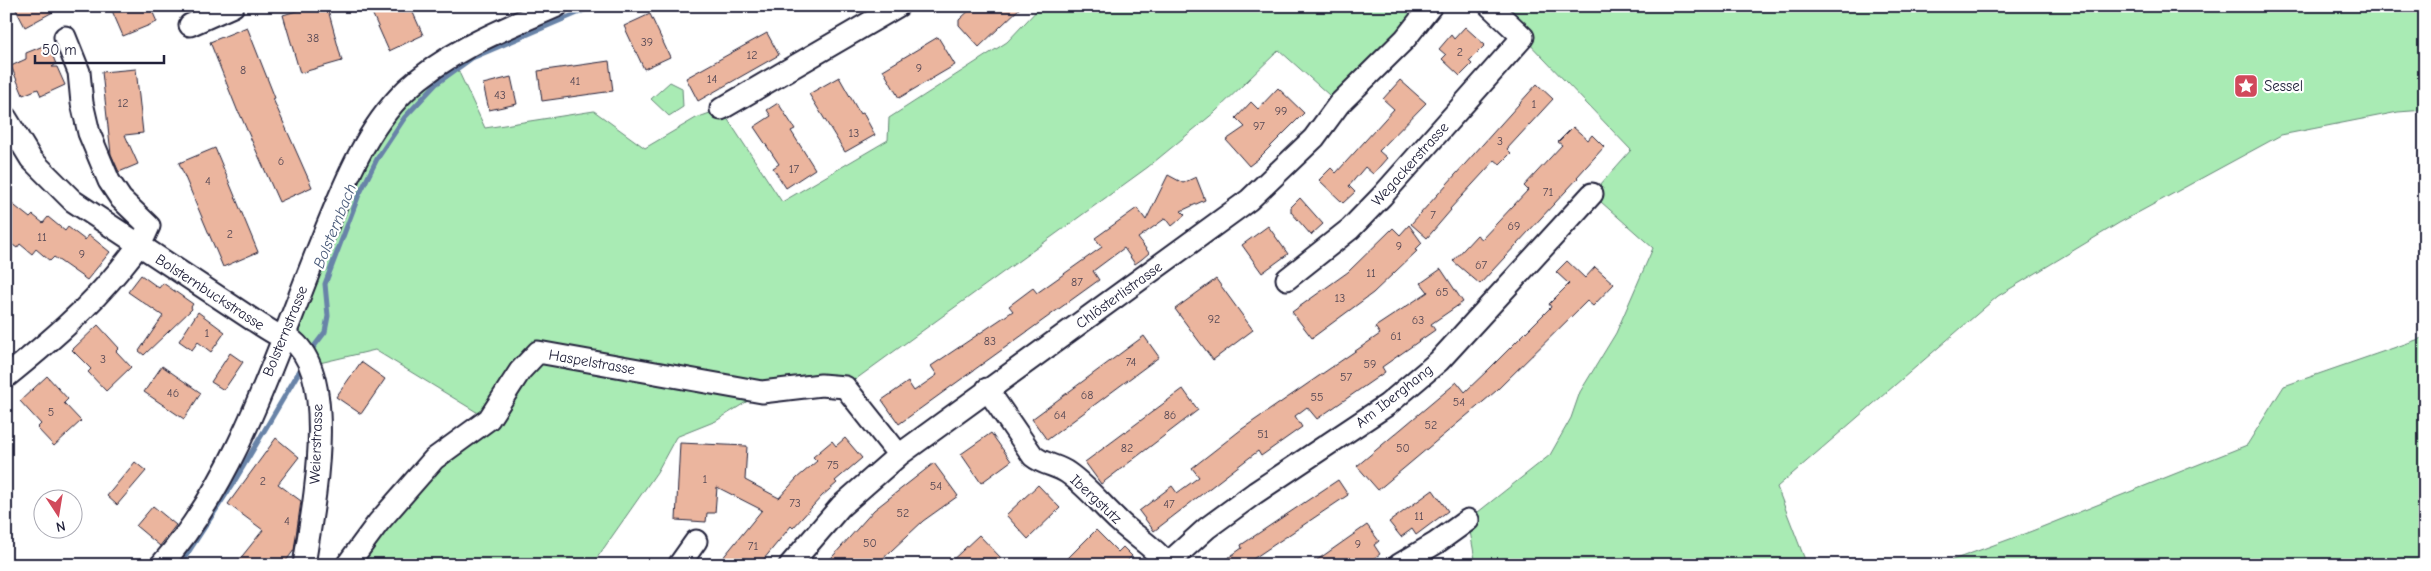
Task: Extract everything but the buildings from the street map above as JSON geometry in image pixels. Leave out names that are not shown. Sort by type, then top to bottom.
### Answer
[{"type":"street","points":[[190,25],[233,6]]},
{"type":"street","name":"Bolsternstrasse","points":[[161,565],[190,527],[219,482],[246,429],[334,210],[360,154],[387,112],[420,78],[451,55],[557,6]]},
{"type":"street","points":[[721,109],[898,6]]},
{"type":"street","name":"Chlösterlistrasse","points":[[790,565],[841,506],[899,455],[987,389],[1249,200],[1314,138],[1339,104],[1404,39],[1431,6]]},
{"type":"street","name":"Wegackerstrasse","points":[[1287,279],[1350,229],[1382,196],[1523,37],[1490,6]]},
{"type":"street","points":[[65,37],[79,72],[82,103],[89,133],[110,181],[121,199],[149,226],[139,246]]},
{"type":"street","name":"Bolsternbuckstrasse","points":[[6,118],[31,159],[73,201],[260,324],[283,336]]},
{"type":"street","name":"Am Iberghang","points":[[1167,564],[1207,528],[1255,493],[1388,405],[1439,361],[1592,194]]},
{"type":"street","name":"Bolsternbuckstrasse","points":[[6,377],[74,320],[100,294],[139,246]]},
{"type":"street","name":"Weierstrasse","points":[[283,336],[290,339],[306,359],[317,384],[319,411],[318,463],[304,565]]},
{"type":"street","name":"Haspelstrasse","points":[[347,565],[378,523],[434,459],[489,419],[520,371],[538,352],[762,392],[821,385],[845,387],[899,455]]},
{"type":"street","name":"Ibergstutz","points":[[987,389],[1033,456],[1042,464],[1065,471],[1082,483],[1122,524],[1156,550],[1167,564]]},
{"type":"street","points":[[1399,565],[1436,543],[1468,520]]},
{"type":"street","points":[[679,565],[696,542]]},
{"type":"green space","points":[[1041,6],[1431,6],[1339,104],[1279,50],[1215,112],[1148,167],[845,387],[762,392],[716,421],[676,437],[657,472],[592,565],[347,565],[378,523],[488,419],[375,350],[311,365],[291,339],[363,145],[451,55],[485,128],[594,111],[645,148],[696,118],[721,109],[782,202],[888,140],[889,118],[1007,42]]},
{"type":"green space","points":[[1490,6],[2425,6],[2425,110],[2398,112],[2281,135],[2119,223],[1998,296],[1777,487],[1807,565],[1476,565],[1468,520],[1550,455],[1571,418],[1580,392],[1616,333],[1653,248],[1592,194],[1631,150],[1523,37]]},
{"type":"green space","points":[[670,82],[682,88],[683,107],[669,116],[651,99]]},
{"type":"green space","points":[[2425,337],[2425,565],[1939,565],[2032,531],[2247,445],[2284,386]]},
{"type":"waterway","name":"Bolsternbach","points":[[309,353],[325,332],[328,316],[325,284],[358,197],[377,159],[405,117],[436,84],[472,58],[594,6]]},
{"type":"waterway","name":"Bolsternbach","points":[[180,565],[234,482],[303,365]]},
{"type":"place","name":"Sessel","points":[[2246,86]]}]
